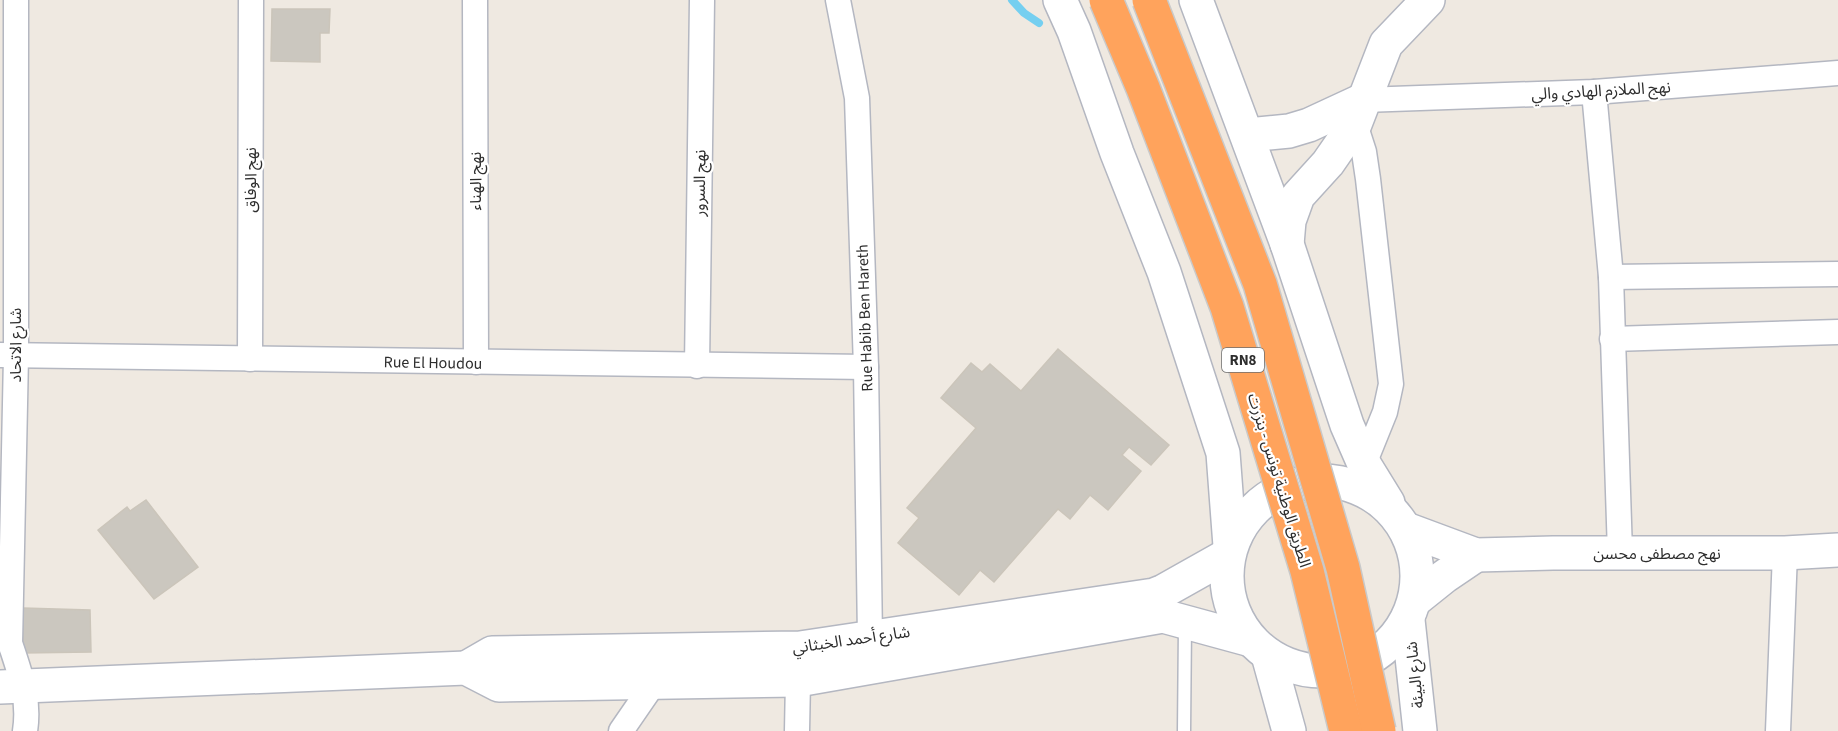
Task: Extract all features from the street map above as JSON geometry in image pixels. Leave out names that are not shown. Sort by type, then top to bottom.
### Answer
[{"type":"highway","name":"الطريق الوطنية تونس - بنزرت","points":[[1106,0],[1143,88],[1227,307],[1307,571],[1346,731]]},
{"type":"highway","name":"RN8","points":[[1149,0],[1260,284],[1343,568],[1379,731]]},
{"type":"street","name":"شارع الاتحاد","points":[[16,0],[8,356],[10,643],[12,688],[25,731]]},
{"type":"street","name":"نهج الوفاق","points":[[250,359],[251,0]]},
{"type":"street","name":"نهج الهناء","points":[[475,0],[476,362]]},
{"type":"street","name":"نهج السرور","points":[[697,366],[702,0]]},
{"type":"street","name":"Rue Habib Ben Hareth","points":[[838,0],[857,98],[866,367],[870,638]]},
{"type":"street","points":[[1060,0],[1074,31],[1164,272],[1223,453],[1229,550],[1226,585],[1234,614],[1259,647],[1289,731]]},
{"type":"street","points":[[1196,0],[1287,244],[1347,424],[1364,464],[1399,520],[1418,564],[1412,610]]},
{"type":"street","points":[[1287,244],[1291,215],[1298,196],[1328,163],[1359,112],[1386,44],[1428,0]]},
{"type":"street","name":"نهج الملازم الهادي والي","points":[[1359,112],[1838,73]]},
{"type":"street","points":[[1594,92],[1611,277],[1620,552]]},
{"type":"street","points":[[1248,135],[1289,130],[1359,112]]},
{"type":"street","points":[[1359,112],[1391,384],[1385,412],[1364,464]]},
{"type":"street","points":[[1611,277],[1838,274]]},
{"type":"street","points":[[1612,339],[1838,332]]},
{"type":"street","name":"Rue El Houdou","points":[[8,356],[866,367]]},
{"type":"street","points":[[1229,550],[1246,517],[1270,495],[1301,482],[1334,480],[1365,490],[1399,520],[1476,555]]},
{"type":"street","name":"شارع أحمد الخبثاني","points":[[466,668],[492,653],[800,648],[1154,595],[1229,550]]},
{"type":"street","name":"نهج مصطفى محسن","points":[[1476,555],[1620,552],[1785,553],[1838,550]]},
{"type":"street","points":[[1778,731],[1785,553]]},
{"type":"street","points":[[12,688],[466,668],[499,685],[798,680],[1158,616],[1168,616],[1185,621],[1259,647],[1297,669],[1330,672],[1361,664],[1388,646],[1412,610],[1445,576],[1476,555]]},
{"type":"street","name":"شارع البيئة","points":[[1412,610],[1420,731]]},
{"type":"street","points":[[797,731],[798,680]]},
{"type":"street","points":[[621,731],[654,683]]},
{"type":"lane","points":[[1184,731],[1185,621]]},
{"type":"building","points":[[272,9],[330,9],[329,33],[320,33],[320,62],[271,61]]},
{"type":"building","points":[[1058,349],[1169,445],[1151,465],[1129,447],[1122,455],[1141,471],[1108,510],[1090,495],[1070,519],[1058,509],[994,582],[980,570],[959,595],[898,543],[919,518],[907,508],[976,428],[941,398],[971,363],[982,372],[990,364],[1021,391]]},
{"type":"building","points":[[146,500],[198,567],[154,599],[98,530],[127,507],[130,511]]},
{"type":"building","points":[[23,608],[90,610],[91,652],[23,653]]},
{"type":"waterway","points":[[1012,0],[1024,13],[1039,23]]}]
